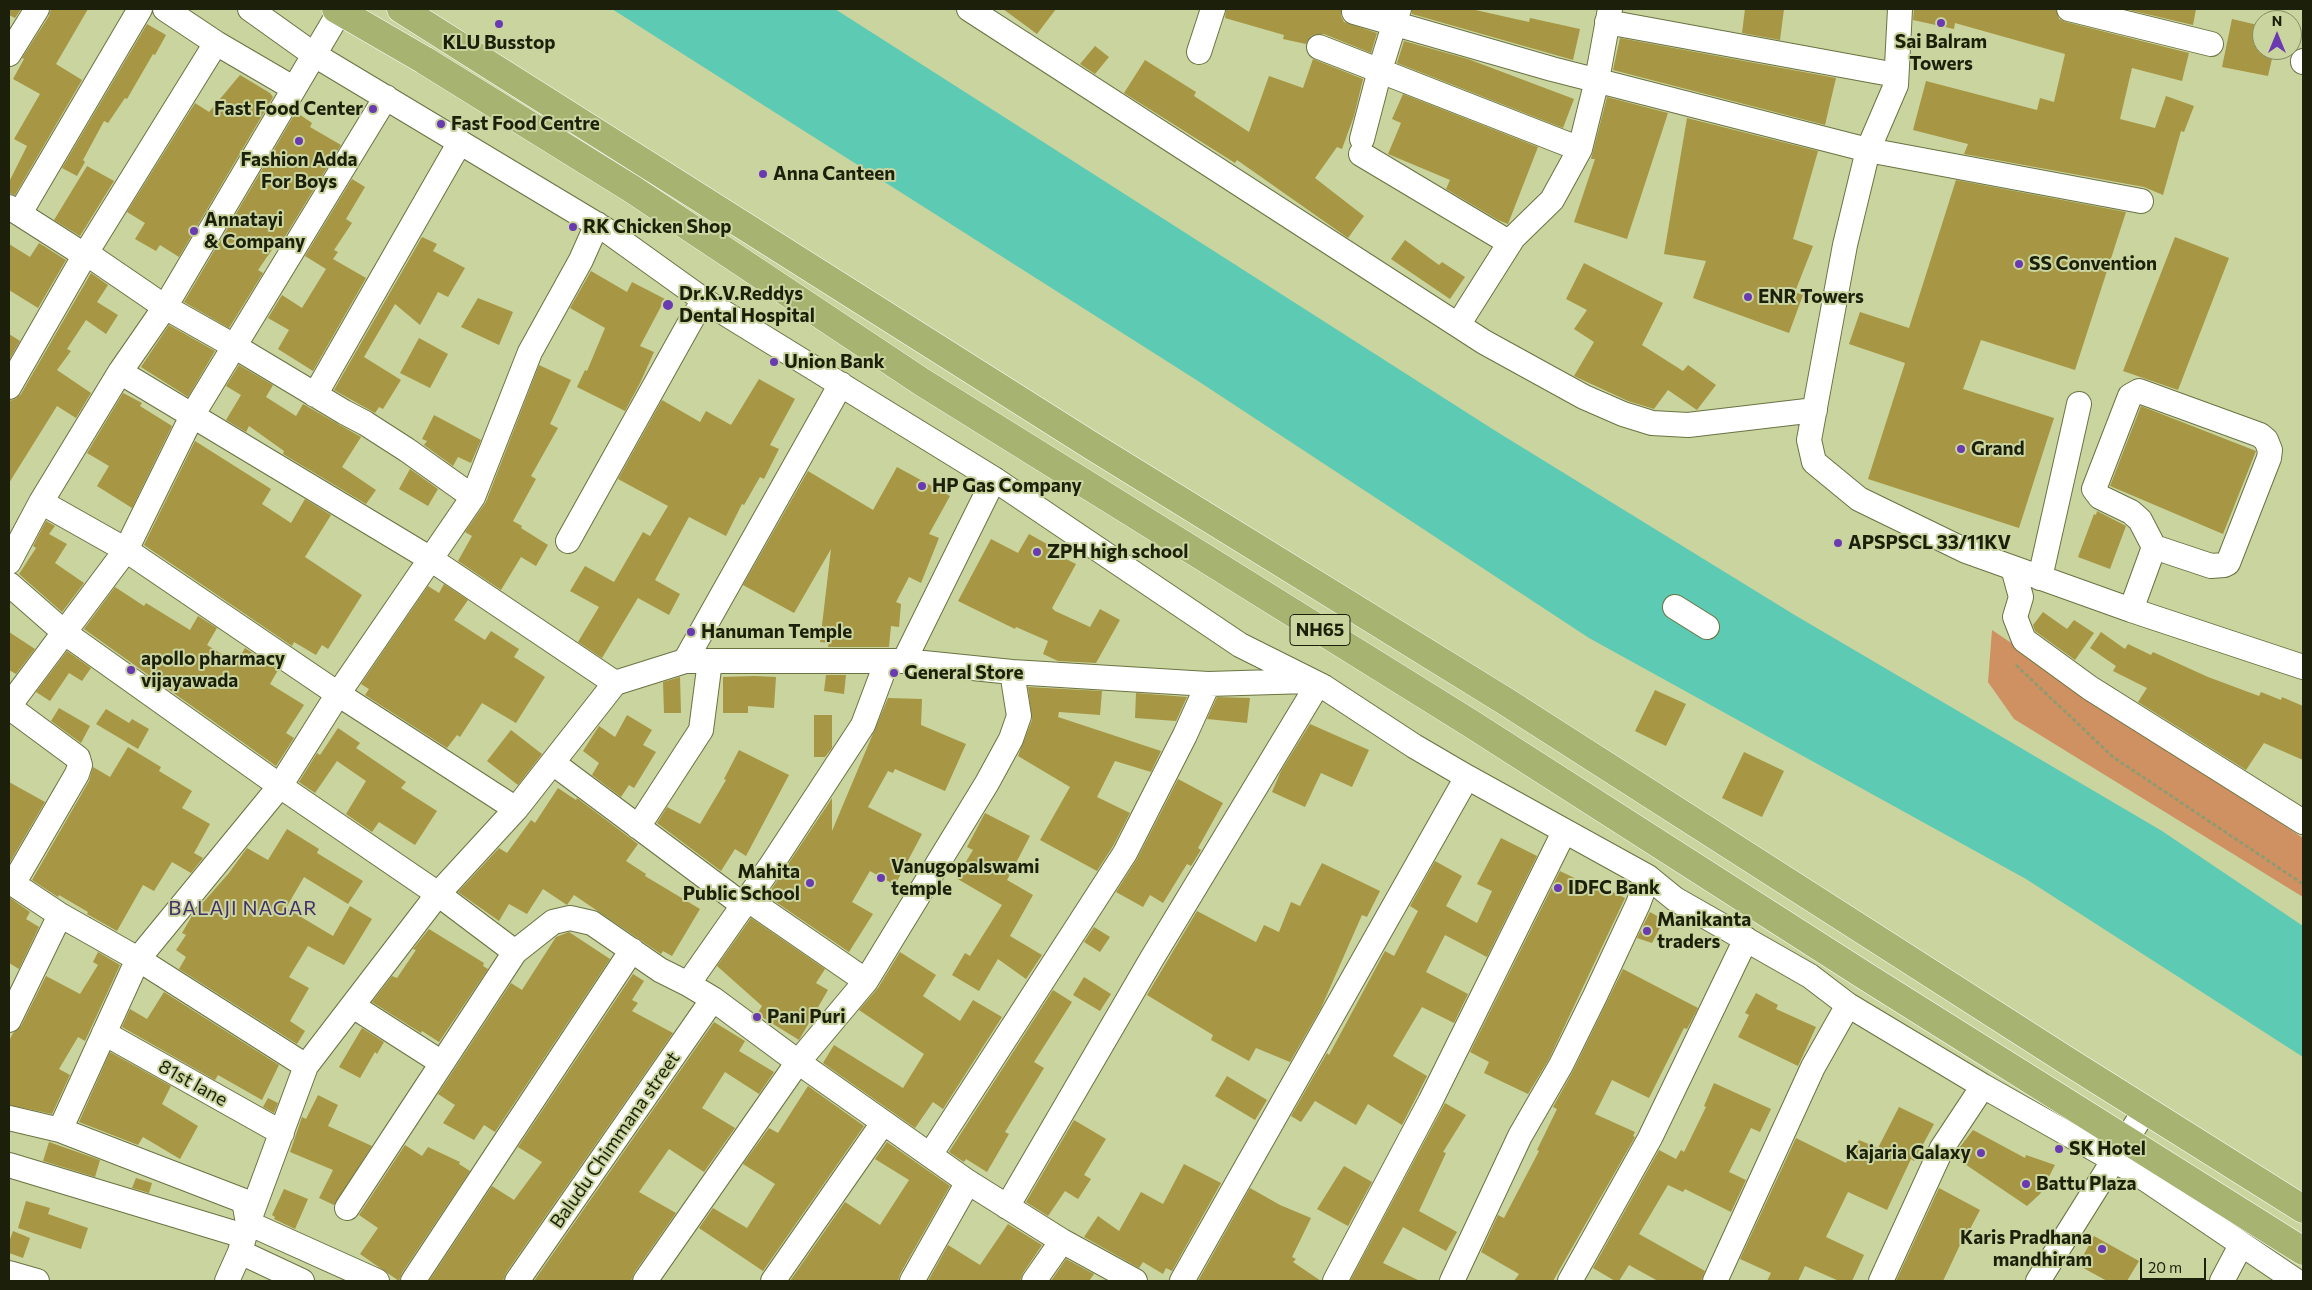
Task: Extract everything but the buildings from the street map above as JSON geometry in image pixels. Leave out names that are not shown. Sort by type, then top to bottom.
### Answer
[{"type":"highway","name":"NH65","points":[[402,9],[1083,440],[1505,701],[1692,822],[2303,1209]]},
{"type":"highway","name":"NH65","points":[[338,10],[424,60],[632,190],[922,382],[1462,718],[1862,974],[2121,1150],[2303,1251]]},
{"type":"street","points":[[9,54],[37,9]]},
{"type":"street","points":[[140,9],[13,213],[78,251],[86,253],[165,306],[407,450],[473,497]]},
{"type":"street","points":[[165,9],[216,43],[294,88]]},
{"type":"street","points":[[250,9],[313,54],[597,224],[705,301],[994,480],[1240,645],[1315,682],[1466,777],[1648,877],[1675,899],[1810,976],[1848,1005],[1983,1086],[2121,1150],[2241,1245],[2296,1281]]},
{"type":"street","points":[[969,9],[1484,342],[1584,397],[1623,414],[1652,423],[1688,425],[1815,410]]},
{"type":"street","points":[[1199,52],[1213,9]]},
{"type":"street","points":[[1900,9],[1896,85],[1868,150],[1845,245],[1809,440],[1814,462],[1859,499],[1966,551],[2303,668]]},
{"type":"street","points":[[2069,9],[2211,44]]},
{"type":"street","points":[[9,562],[41,502],[120,372],[165,306],[338,10]]},
{"type":"street","points":[[1354,12],[1398,16],[1597,80],[1868,150],[2141,201]]},
{"type":"street","points":[[1398,16],[1380,70],[1362,146],[1510,243]]},
{"type":"street","points":[[1458,325],[1510,243],[1528,222],[1552,200],[1580,149],[1597,80],[1609,16],[1896,75]]},
{"type":"street","points":[[9,387],[86,253],[216,43]]},
{"type":"street","points":[[1319,47],[1580,149]]},
{"type":"street","points":[[306,1066],[138,959],[60,915],[11,883],[77,774],[80,765],[78,758],[9,706],[126,550],[193,414],[386,97]]},
{"type":"street","points":[[316,395],[460,142]]},
{"type":"street","points":[[60,1130],[138,959],[280,786],[338,694],[473,497],[530,352],[581,260],[597,224]]},
{"type":"street","points":[[568,540],[693,317],[705,301]]},
{"type":"street","points":[[120,372],[193,414],[430,558],[616,683]]},
{"type":"street","points":[[685,660],[841,384]]},
{"type":"street","points":[[2132,610],[2154,547],[2140,520],[2131,512],[2100,497],[2094,489],[2130,396],[2139,391],[2260,435],[2266,440],[2270,450],[2228,563],[2211,566],[2154,547]]},
{"type":"street","points":[[2040,578],[2079,404]]},
{"type":"street","points":[[688,984],[863,724],[994,480]]},
{"type":"street","points":[[41,502],[126,550],[338,694],[516,809]]},
{"type":"street","points":[[2012,568],[2021,597],[2015,617],[2024,640],[2090,688],[2303,822]]},
{"type":"street","points":[[9,584],[65,633],[280,786],[438,894],[515,952]]},
{"type":"street","points":[[1675,607],[1706,627]]},
{"type":"street","points":[[227,1281],[306,1066],[438,894],[516,809],[616,683],[685,660],[896,661],[1012,672],[1208,684],[1315,682]]},
{"type":"street","points":[[638,827],[701,730],[710,660]]},
{"type":"street","points":[[645,1281],[798,1062],[866,981],[987,783],[1011,739],[1019,716],[1012,672]]},
{"type":"street","points":[[1008,1207],[1315,682]]},
{"type":"street","points":[[930,1156],[1125,853],[1185,735],[1208,684]]},
{"type":"street","points":[[553,763],[638,827],[745,902],[866,981]]},
{"type":"street","points":[[1182,1281],[1466,777]]},
{"type":"street","points":[[1335,1281],[1430,1102],[1564,832]]},
{"type":"street","points":[[1452,1281],[1520,1136],[1561,1065],[1595,996],[1638,904],[1648,877]]},
{"type":"street","points":[[9,1020],[60,915]]},
{"type":"street","points":[[348,1208],[515,952],[553,922],[570,918],[592,923],[660,970],[713,999],[883,1124],[968,1182],[1062,1241],[1135,1281]]},
{"type":"street","points":[[1570,1281],[1650,1138],[1746,939]]},
{"type":"street","points":[[413,1281],[632,950]]},
{"type":"street","name":"Baludu Chimmana street","points":[[517,1281],[713,999]]},
{"type":"street","points":[[1715,1281],[1813,1067],[1848,1005]]},
{"type":"street","points":[[353,1006],[442,1064]]},
{"type":"street","name":"81st lane","points":[[104,1033],[282,1133]]},
{"type":"street","points":[[1881,1281],[1942,1148],[1983,1086]]},
{"type":"street","points":[[2038,1281],[2145,1110]]},
{"type":"street","points":[[9,1118],[60,1130],[244,1201],[244,1237]]},
{"type":"street","points":[[773,1281],[883,1124]]},
{"type":"street","points":[[9,1165],[244,1237],[377,1281]]},
{"type":"street","points":[[912,1281],[968,1182]]},
{"type":"street","points":[[244,1237],[302,1281]]},
{"type":"street","points":[[1034,1281],[1062,1241]]},
{"type":"street","points":[[2222,1281],[2241,1245]]},
{"type":"street","points":[[9,1273],[37,1281]]},
{"type":"path","points":[[2013,662],[2113,757],[2303,884]]},
{"type":"shaded area","points":[[1992,630],[2303,838],[2303,897],[2014,719],[1988,682]]},
{"type":"water","points":[[612,9],[835,9],[1494,430],[1793,614],[2162,831],[2303,926],[2303,1057],[2026,879],[1589,638],[1198,381]]},
{"type":"place","name":"Sai Balram Towers","points":[[1941,23]]},
{"type":"place","name":"KLU Busstop","points":[[499,24]]},
{"type":"place","name":"Fast Food Center","points":[[373,109]]},
{"type":"place","name":"Fast Food Centre","points":[[441,124]]},
{"type":"place","name":"Fashion Adda For Boys","points":[[299,141]]},
{"type":"place","name":"Anna Canteen","points":[[763,174]]},
{"type":"place","name":"RK Chicken Shop","points":[[573,227]]},
{"type":"place","name":"Annatayi & Company","points":[[194,231]]},
{"type":"place","name":"SS Convention","points":[[2019,264]]},
{"type":"place","name":"ENR Towers","points":[[1748,297]]},
{"type":"place","name":"Dr.K.V.Reddys Dental Hospital","points":[[668,305]]},
{"type":"place","name":"Union Bank","points":[[774,362]]},
{"type":"place","name":"Grand","points":[[1961,449]]},
{"type":"place","name":"HP Gas Company","points":[[922,486]]},
{"type":"place","name":"APSPSCL 33/11KV","points":[[1838,543]]},
{"type":"place","name":"ZPH high school","points":[[1037,552]]},
{"type":"place","name":"Hanuman Temple","points":[[691,632]]},
{"type":"place","name":"apollo pharmacy vijayawada","points":[[131,670]]},
{"type":"place","name":"General Store","points":[[894,673]]},
{"type":"place","name":"Vanugopalswami temple","points":[[881,878]]},
{"type":"place","name":"Mahita Public School","points":[[810,883]]},
{"type":"place","name":"IDFC Bank","points":[[1558,888]]},
{"type":"place","name":"Manikanta traders","points":[[1647,931]]},
{"type":"place","name":"Pani Puri","points":[[757,1017]]},
{"type":"place","name":"SK Hotel","points":[[2059,1149]]},
{"type":"place","name":"Kajaria Galaxy","points":[[1981,1153]]},
{"type":"place","name":"Battu Plaza","points":[[2026,1184]]},
{"type":"place","name":"Karis Pradhana mandhiram","points":[[2102,1249]]},
{"type":"district","name":"BALAJI NAGAR","points":[[243,908]]}]
